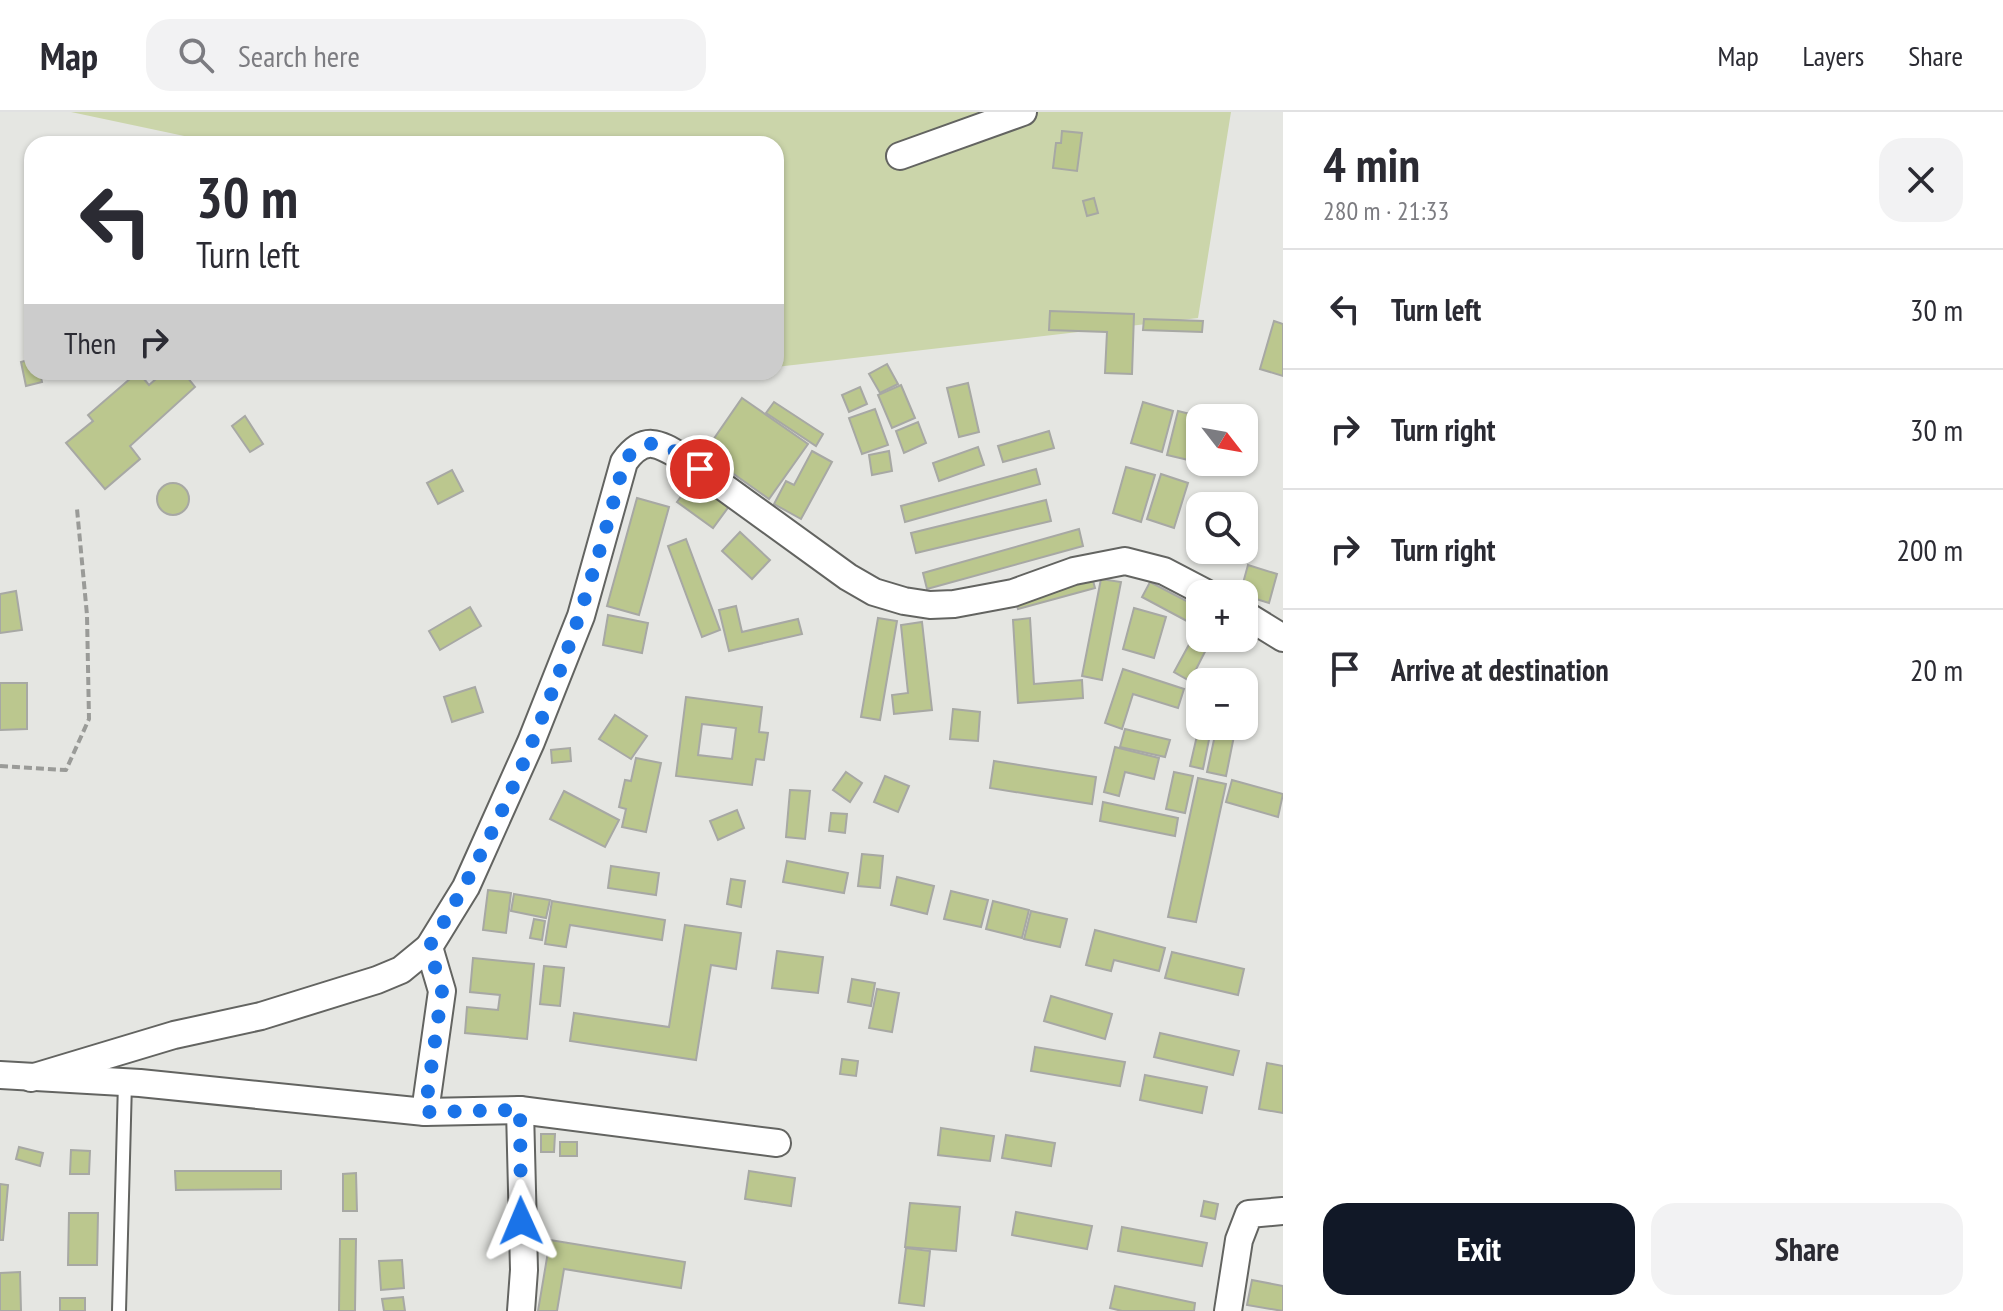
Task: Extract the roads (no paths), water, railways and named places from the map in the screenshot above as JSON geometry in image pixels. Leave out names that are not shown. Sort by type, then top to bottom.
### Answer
[{"type":"street","points":[[900,156],[1023,112]]},
{"type":"street","points":[[31,1078],[174,1035],[261,1016],[377,980],[401,970],[429,947],[466,887],[531,742],[581,616],[624,462],[637,448],[650,442],[662,445],[685,459],[848,577],[874,592],[904,601],[930,605],[954,604],[1013,593],[1074,571],[1125,561],[1164,571],[1186,582]]},
{"type":"street","points":[[1258,623],[1283,638]]},
{"type":"street","points":[[425,1112],[442,991],[429,947]]},
{"type":"street","points":[[0,1075],[125,1082],[425,1112],[520,1110],[777,1143]]},
{"type":"street","points":[[520,1110],[524,1270],[521,1311]]},
{"type":"street","points":[[1228,1311],[1239,1240],[1249,1214],[1283,1211]]},
{"type":"lane","points":[[119,1311],[125,1082]]}]
